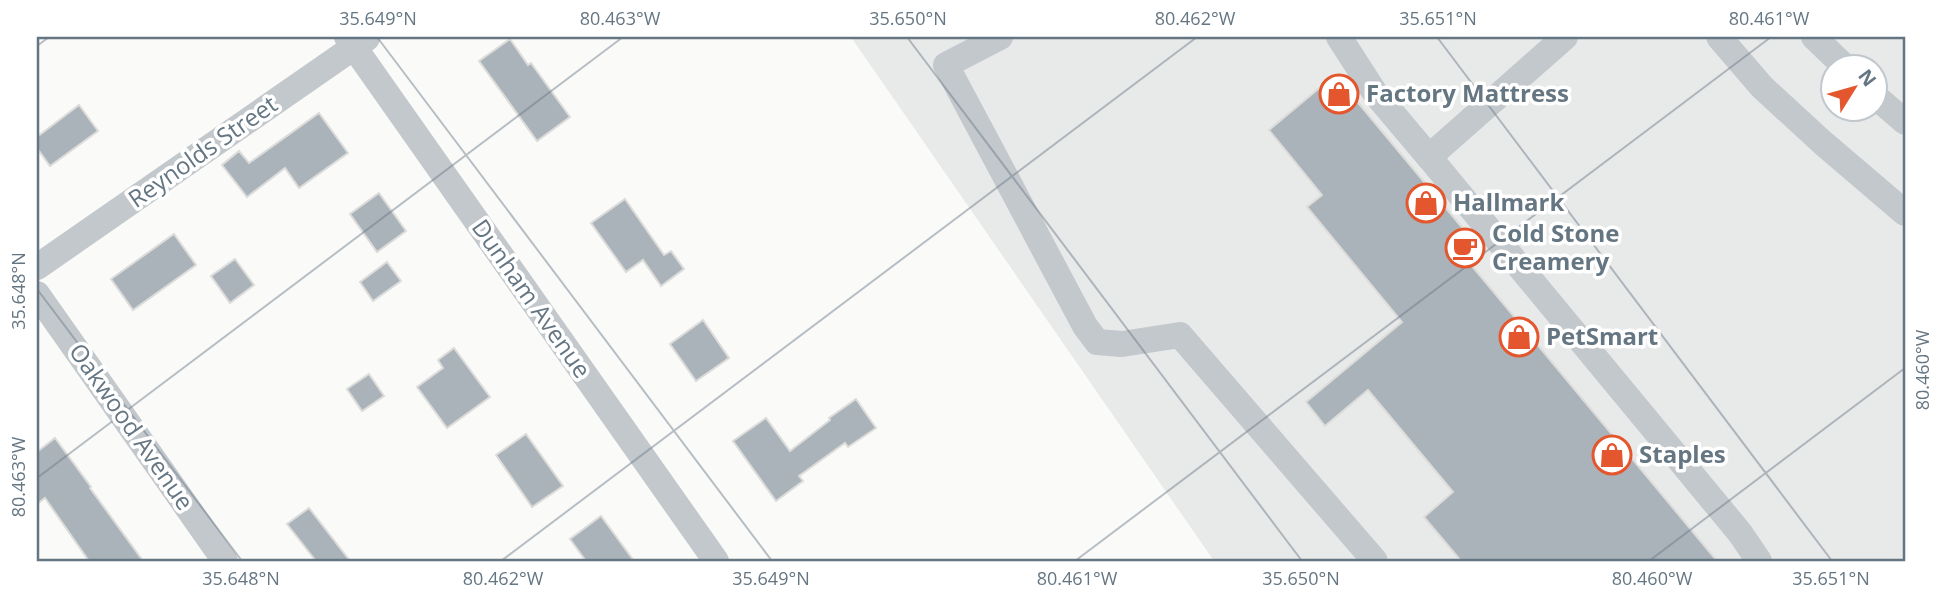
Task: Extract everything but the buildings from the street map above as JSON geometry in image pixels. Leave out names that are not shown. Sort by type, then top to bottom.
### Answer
[{"type":"street","points":[[1000,37],[946,65],[1085,326],[1097,342],[1122,344],[1180,335],[1375,561]]},
{"type":"street","points":[[1339,37],[1375,93],[1740,533],[1759,561]]},
{"type":"street","points":[[1429,157],[1565,37]]},
{"type":"street","points":[[1719,37],[1762,87],[1905,213]]},
{"type":"street","points":[[1814,37],[1830,52]]},
{"type":"street","name":"Reynolds Street","points":[[37,267],[356,40]]},
{"type":"street","name":"Dunham Avenue","points":[[356,40],[716,561]]},
{"type":"street","points":[[1890,110],[1905,122]]},
{"type":"street","name":"Oakwood Avenue","points":[[37,294],[225,561]]},
{"type":"shaded area","points":[[851,37],[1905,37],[1905,561],[1214,561]]},
{"type":"place","name":"Factory Mattress","points":[[1339,94]]},
{"type":"place","name":"Hallmark","points":[[1426,203]]},
{"type":"place","name":"Cold Stone Creamery","points":[[1465,248]]},
{"type":"place","name":"PetSmart","points":[[1519,337]]},
{"type":"place","name":"Staples","points":[[1612,455]]}]
